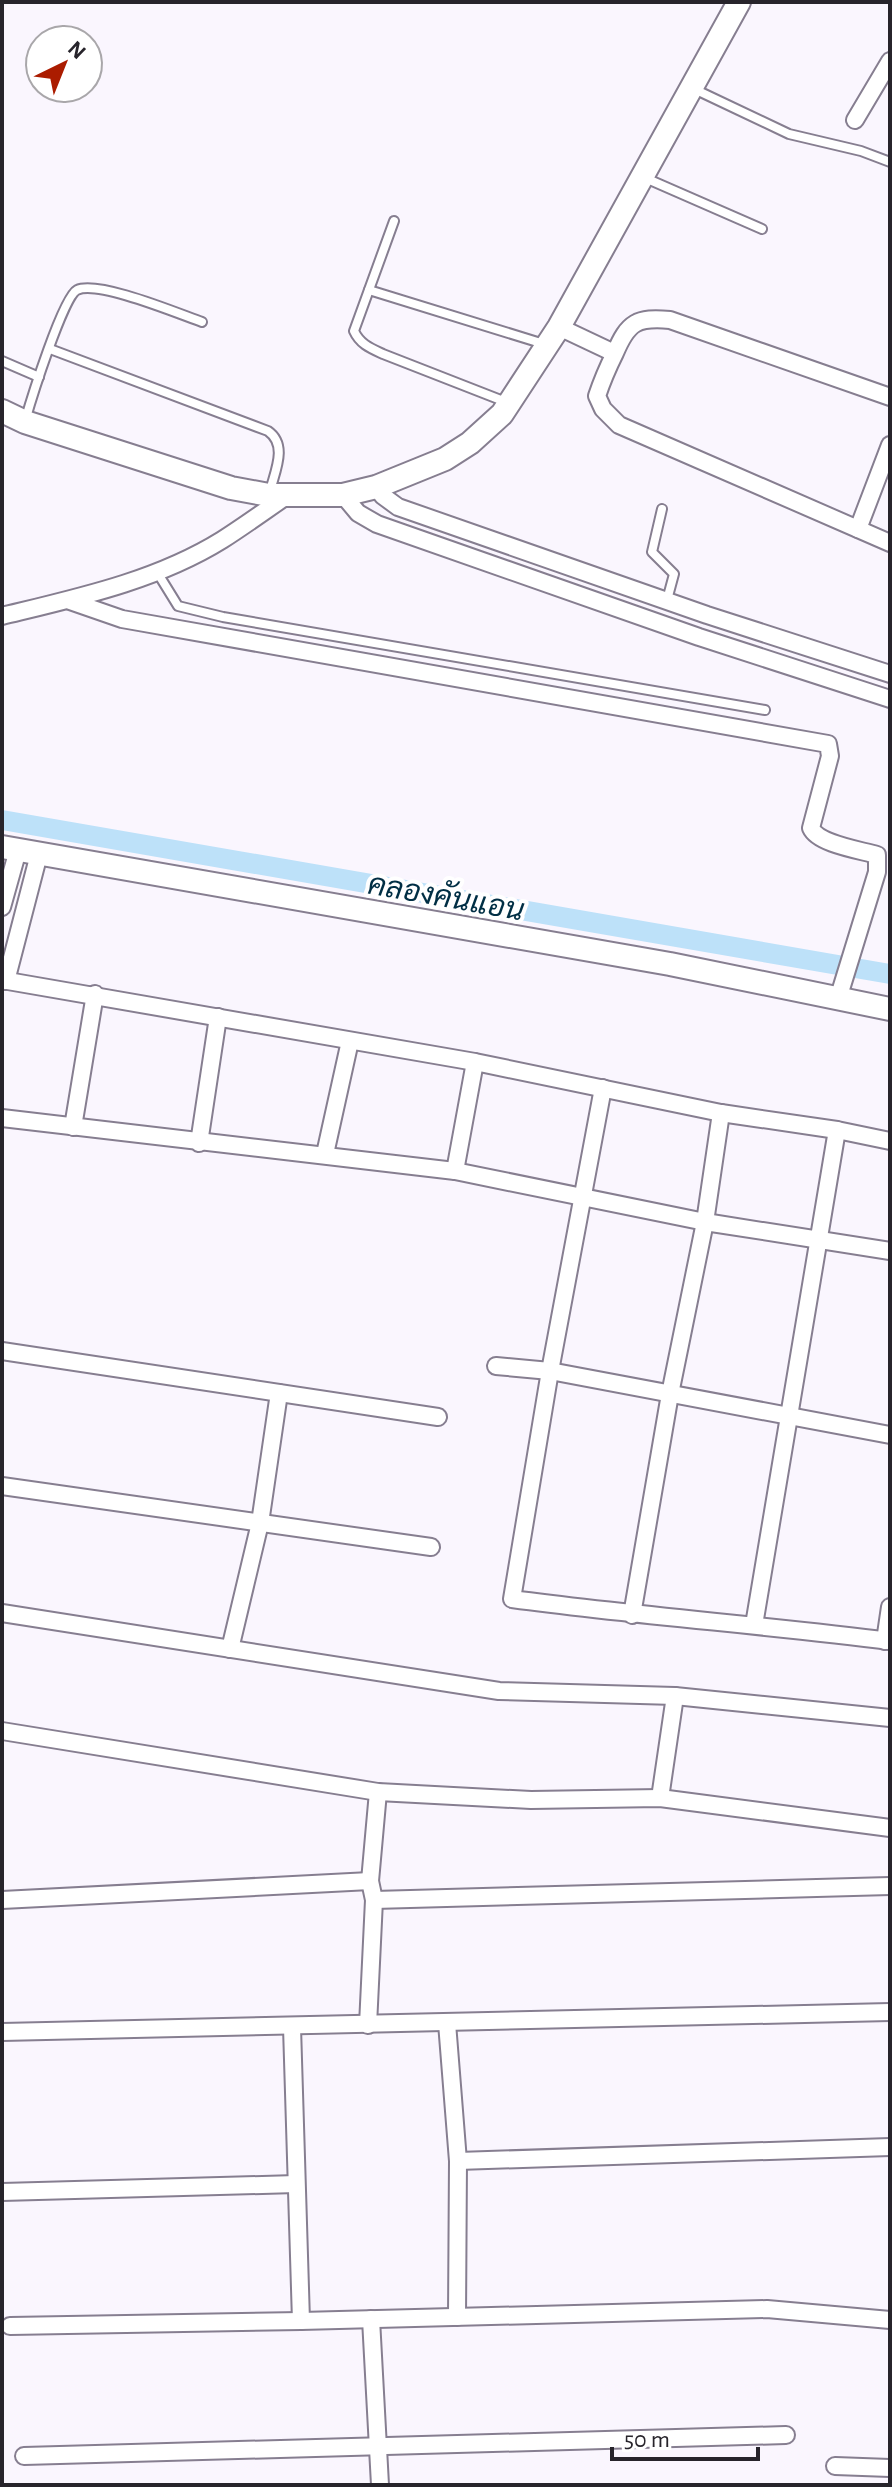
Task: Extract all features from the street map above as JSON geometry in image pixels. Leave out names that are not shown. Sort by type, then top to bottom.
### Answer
[{"type":"street","points":[[2,411],[25,422],[231,488],[279,494],[343,495],[376,487],[445,459],[470,443],[510,403],[553,336],[739,2]]},
{"type":"street","points":[[855,120],[890,61]]},
{"type":"street","points":[[890,397],[670,320],[650,318],[633,324],[621,337],[597,396],[603,409],[619,425],[890,543]]},
{"type":"street","points":[[553,336],[614,353]]},
{"type":"street","points":[[858,529],[890,445]]},
{"type":"street","points":[[376,487],[398,507],[707,615],[890,674]]},
{"type":"street","points":[[2,616],[70,601],[157,571],[220,541],[279,494]]},
{"type":"street","points":[[343,495],[358,513],[377,524],[699,637],[890,699]]},
{"type":"street","points":[[70,601],[122,619],[828,744],[830,756],[811,828],[813,834],[822,840],[877,855],[877,872],[842,988]]},
{"type":"street","points":[[699,637],[707,615]]},
{"type":"street","points":[[2,907],[20,850]]},
{"type":"street","points":[[20,850],[4,981],[95,994],[475,1062],[721,1113],[890,1141]]},
{"type":"street","points":[[20,850],[670,964],[842,988],[890,1009]]},
{"type":"street","points":[[73,1127],[95,994]]},
{"type":"street","points":[[199,1143],[218,1017]]},
{"type":"street","points":[[325,1154],[350,1041]]},
{"type":"street","points":[[455,1171],[475,1062]]},
{"type":"street","points":[[603,1088],[550,1371],[512,1599],[632,1615],[754,1625],[887,1641],[890,1607]]},
{"type":"street","points":[[632,1615],[670,1394],[705,1222],[721,1113]]},
{"type":"street","points":[[2,1118],[455,1171],[705,1222],[890,1251]]},
{"type":"street","points":[[754,1625],[837,1130]]},
{"type":"street","points":[[2,1351],[438,1417]]},
{"type":"street","points":[[496,1366],[550,1371],[890,1435]]},
{"type":"street","points":[[230,1649],[260,1523],[279,1393]]},
{"type":"street","points":[[2,1486],[431,1547]]},
{"type":"street","points":[[2,1613],[499,1691],[675,1696],[890,1718]]},
{"type":"street","points":[[660,1798],[675,1696]]},
{"type":"street","points":[[2,1731],[378,1792],[531,1800],[660,1798],[890,1828]]},
{"type":"street","points":[[368,2025],[374,1900],[370,1881],[378,1792]]},
{"type":"street","points":[[2,1900],[370,1881]]},
{"type":"street","points":[[374,1900],[890,1886]]},
{"type":"street","points":[[2,2032],[890,2012]]},
{"type":"street","points":[[447,2023],[458,2161],[457,2317]]},
{"type":"street","points":[[292,2027],[301,2321]]},
{"type":"street","points":[[458,2161],[890,2147]]},
{"type":"street","points":[[2,2192],[296,2184]]},
{"type":"street","points":[[10,2326],[767,2309],[890,2320]]},
{"type":"street","points":[[371,2319],[380,2485]]},
{"type":"street","points":[[24,2456],[786,2435]]},
{"type":"street","points":[[835,2466],[890,2468]]},
{"type":"lane","points":[[691,87],[789,134],[861,151],[890,162]]},
{"type":"lane","points":[[642,176],[762,229]]},
{"type":"lane","points":[[394,221],[354,331],[364,345],[510,403]]},
{"type":"lane","points":[[25,422],[68,299],[80,288],[145,301],[202,322]]},
{"type":"lane","points":[[369,290],[553,336]]},
{"type":"lane","points":[[50,349],[268,431],[277,437],[280,446],[279,494]]},
{"type":"lane","points":[[2,361],[39,377]]},
{"type":"lane","points":[[662,509],[652,552],[674,574],[666,601]]},
{"type":"lane","points":[[157,571],[178,606],[223,617],[765,710]]},
{"type":"waterway","name":"คลองคันแอน","points":[[2,820],[890,974]]}]
